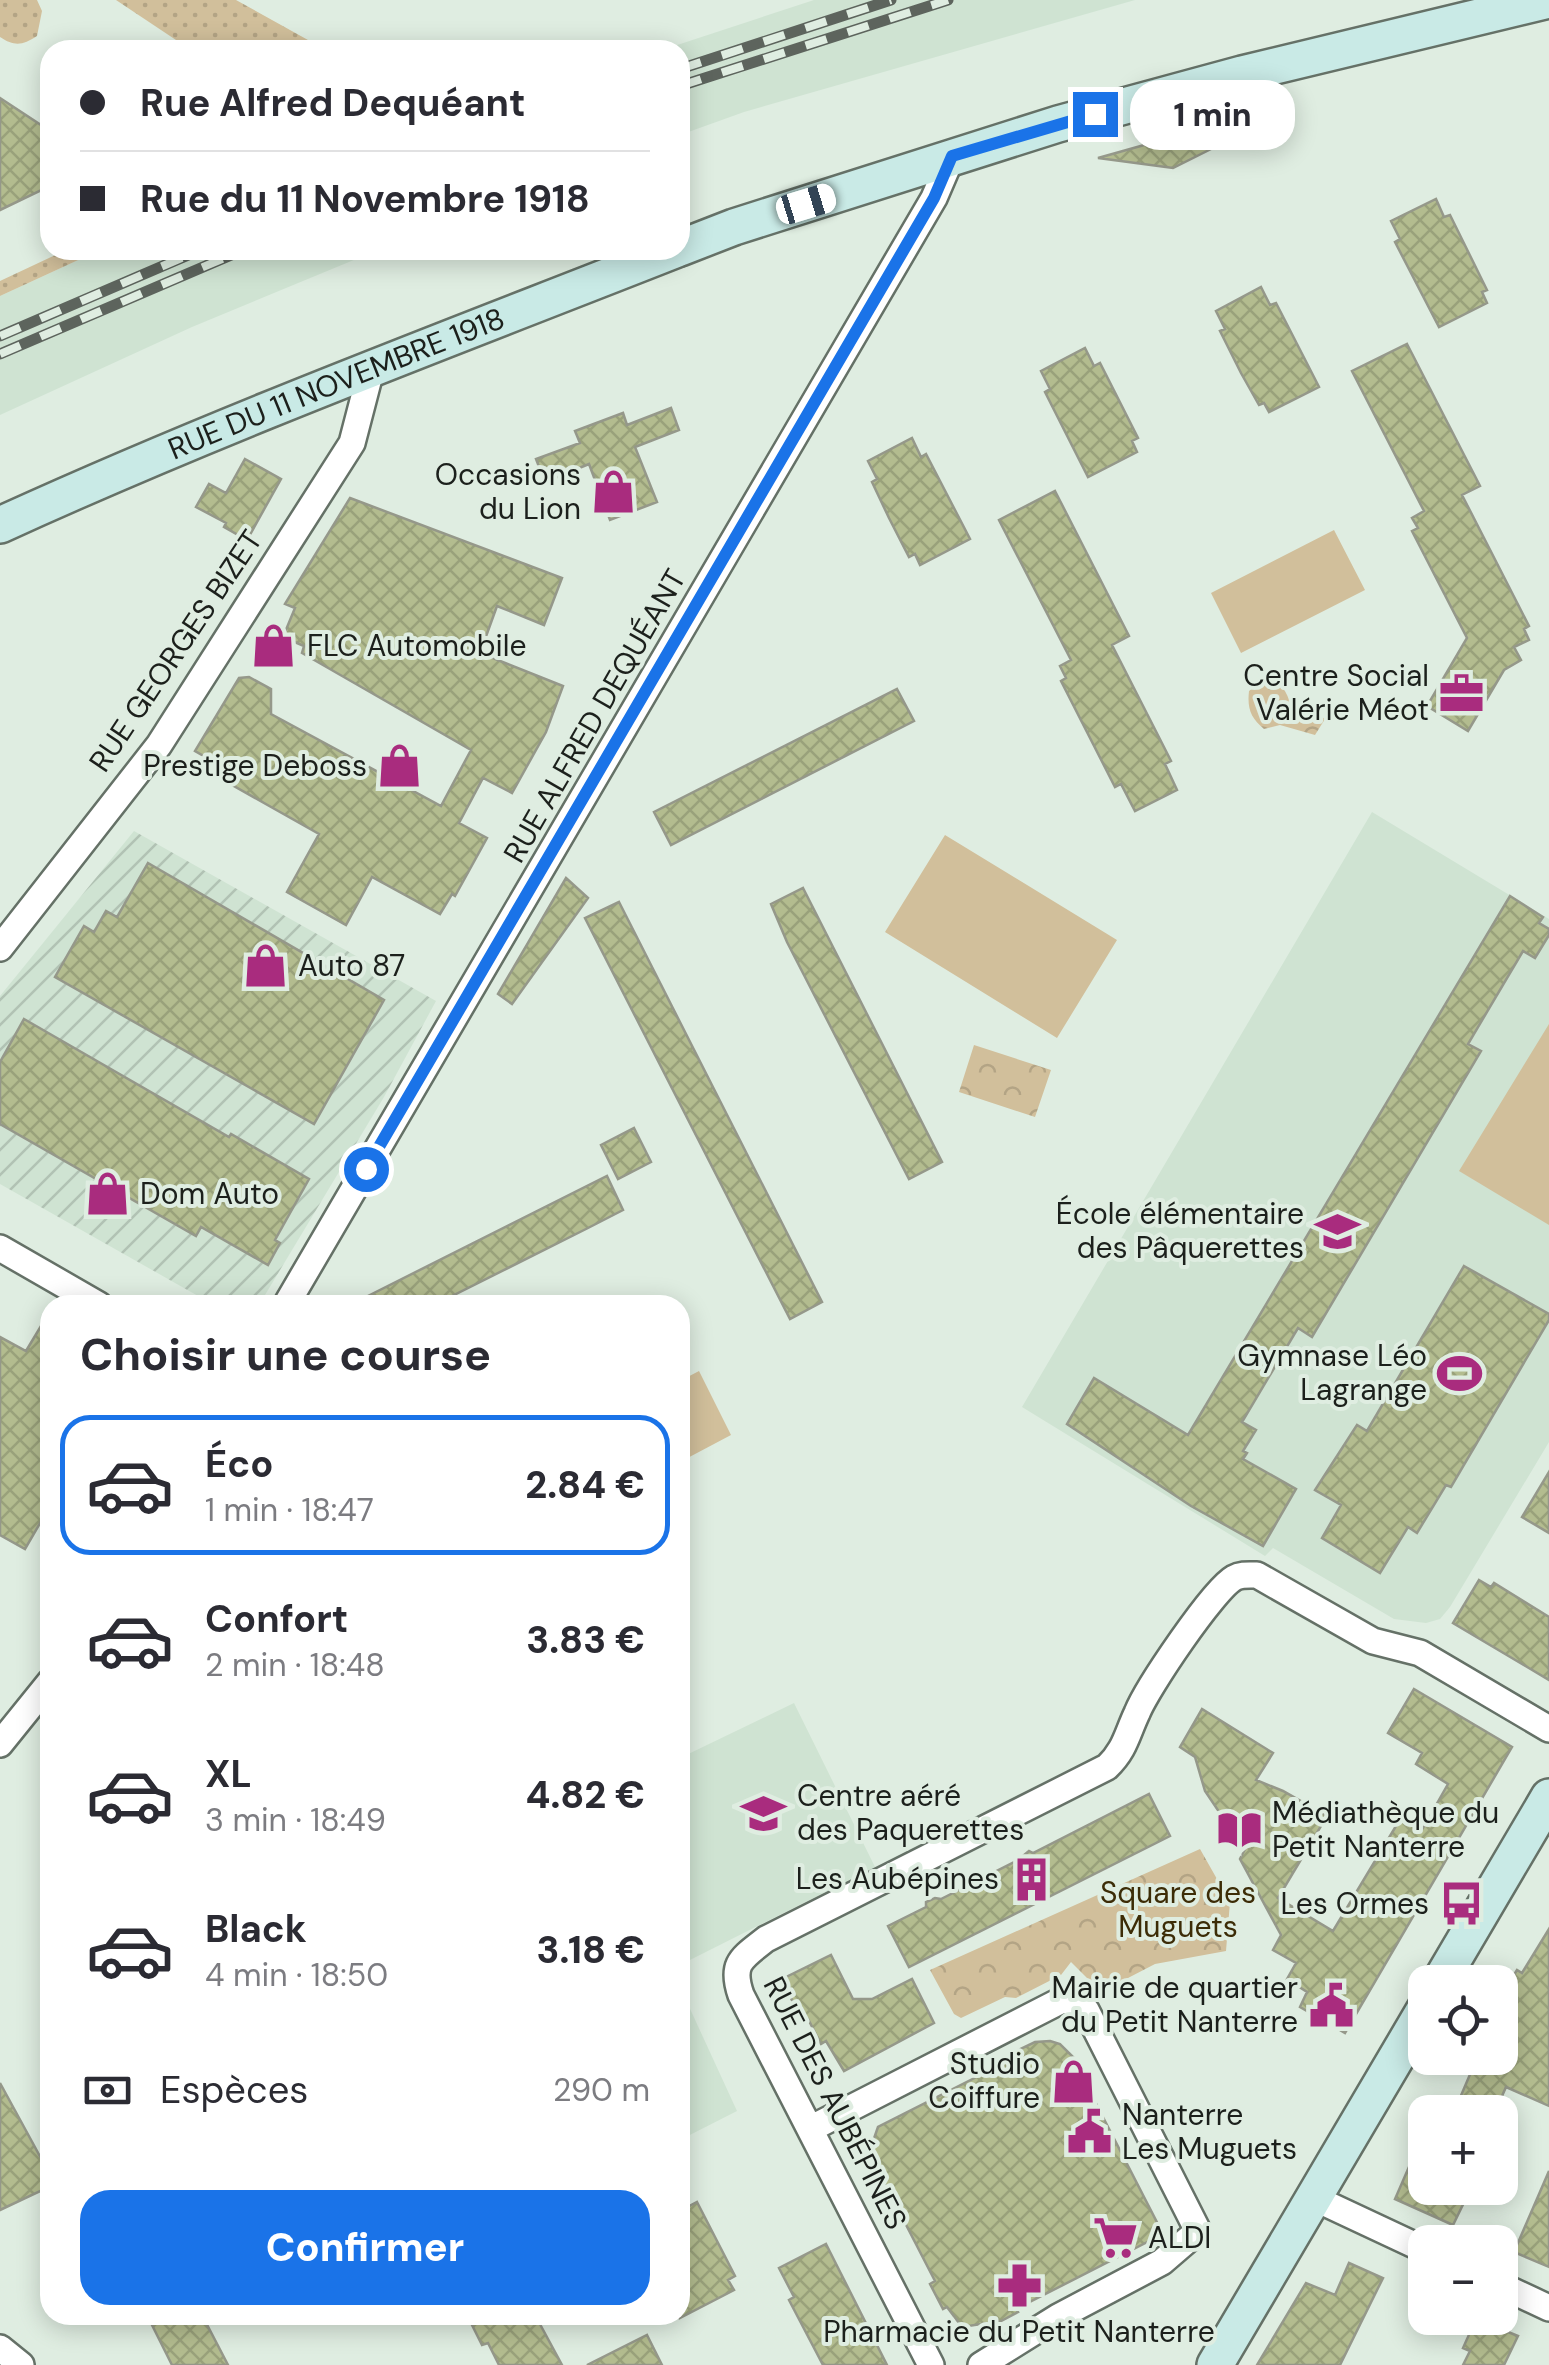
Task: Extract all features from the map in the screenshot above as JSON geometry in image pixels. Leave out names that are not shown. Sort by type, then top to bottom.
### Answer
[{"type":"street","name":"RUE DU 11 NOVEMBRE 1918","points":[[690,244],[952,156],[1242,74],[1549,0]]},
{"type":"street","name":"RUE ALFRED DEQUÉANT","points":[[292,1295],[802,428],[934,198],[952,156]]},
{"type":"street","name":"RUE DU 11 NOVEMBRE 1918","points":[[0,525],[118,470],[649,260]]},
{"type":"street","name":"RUE GEORGES BIZET","points":[[0,948],[159,745],[352,442],[371,370]]},
{"type":"street","points":[[0,1248],[82,1295]]},
{"type":"street","name":"RUE DES AUBÉPINES","points":[[931,2365],[741,1995],[735,1976],[740,1958],[766,1939],[1106,1767],[1120,1754],[1137,1711],[1186,1636],[1231,1579],[1243,1574],[1257,1575],[1357,1633],[1420,1653],[1549,1729]]},
{"type":"street","points":[[0,1744],[40,1694]]},
{"type":"street","points":[[1450,1965],[1549,1797]]},
{"type":"street","points":[[810,2129],[1064,1999],[1086,2010],[1198,2232],[1162,2262],[1058,2317],[981,2365]]},
{"type":"street","points":[[1214,2365],[1408,2038]]},
{"type":"street","points":[[1314,2198],[1408,2242]]},
{"type":"street","points":[[1518,2293],[1549,2308]]},
{"type":"street","points":[[0,2348],[21,2365]]},
{"type":"shaded area","points":[[814,0],[1135,0],[744,112],[690,131],[690,41]]},
{"type":"shaded area","points":[[78,260],[354,260],[192,327],[0,415],[0,296]]},
{"type":"shaded area","name":"École élémentaire des Pâquerettes","points":[[1372,812],[1549,919],[1549,1442],[1450,1607],[1440,1619],[1426,1623],[1394,1619],[1273,1548],[1265,1556],[1022,1407]]},
{"type":"shaded area","points":[[134,831],[436,1001],[384,1097],[265,1295],[196,1295],[0,1184],[0,996]]},
{"type":"shaded area","name":"Centre aéré des Paquerettes","points":[[794,1703],[875,1867],[690,1960],[690,1753]]},
{"type":"shaded area","points":[[690,2009],[737,2111],[690,2135]]},
{"type":"green space","points":[[0,0],[37,0],[42,11],[37,36],[19,44],[0,37]]},
{"type":"green space","points":[[116,0],[236,0],[308,40],[176,40]]},
{"type":"green space","points":[[45,260],[78,260],[0,296],[0,281]]},
{"type":"green space","points":[[1334,530],[1365,590],[1241,653],[1211,593]]},
{"type":"green space","points":[[1262,681],[1281,687],[1291,705],[1312,710],[1325,719],[1315,735],[1280,725],[1264,729],[1260,725],[1251,713],[1249,691]]},
{"type":"green space","points":[[945,835],[1117,940],[1057,1038],[885,932]]},
{"type":"green space","points":[[1549,1024],[1549,1225],[1459,1171]]},
{"type":"green space","points":[[974,1045],[1051,1070],[1035,1117],[959,1092]]},
{"type":"green space","points":[[699,1371],[731,1435],[690,1457],[690,1376]]},
{"type":"green space","name":"Square des Muguets","points":[[1200,1849],[1230,1902],[1226,1951],[1155,1964],[1101,1992],[1071,1962],[1061,1975],[1016,1998],[1005,1997],[961,2018],[954,2014],[930,1970]]},
{"type":"building","points":[[0,98],[40,124],[40,191],[0,210]]},
{"type":"building","points":[[1201,129],[1211,149],[1173,168],[1098,158]]},
{"type":"building","points":[[1436,199],[1444,217],[1450,215],[1487,290],[1482,292],[1487,303],[1439,327],[1395,242],[1400,239],[1391,221]]},
{"type":"building","points":[[1261,287],[1270,305],[1276,303],[1319,387],[1269,412],[1264,403],[1259,405],[1241,373],[1220,331],[1225,329],[1216,311]]},
{"type":"building","points":[[1407,344],[1480,486],[1462,495],[1529,626],[1524,629],[1529,640],[1514,647],[1521,660],[1504,670],[1468,731],[1427,706],[1467,638],[1412,531],[1418,528],[1412,518],[1424,511],[1352,371]]},
{"type":"building","points":[[1085,348],[1094,366],[1100,363],[1138,438],[1132,441],[1137,452],[1088,477],[1045,392],[1050,389],[1041,371]]},
{"type":"building","points":[[671,408],[679,430],[635,447],[657,502],[610,520],[589,464],[545,482],[536,459],[580,443],[575,431],[623,413],[627,425]]},
{"type":"building","points":[[912,438],[921,457],[926,454],[970,539],[920,565],[915,554],[909,557],[889,518],[872,482],[877,479],[868,461]]},
{"type":"building","points":[[245,459],[281,479],[247,540],[196,507],[209,484],[226,493]]},
{"type":"building","points":[[1055,491],[1129,636],[1112,645],[1171,761],[1165,764],[1177,790],[1135,811],[1121,784],[1115,787],[1061,681],[1066,678],[1060,666],[1071,660],[999,520]]},
{"type":"building","points":[[350,498],[562,578],[544,625],[497,606],[480,653],[563,686],[546,732],[512,793],[483,778],[459,823],[487,838],[455,896],[452,894],[440,914],[372,877],[346,925],[287,892],[319,834],[225,781],[230,771],[195,751],[239,678],[249,677],[271,689],[271,714],[441,806],[471,750],[302,653],[304,646],[283,637],[295,608],[285,604]]},
{"type":"building","points":[[897,689],[914,721],[671,845],[654,812]]},
{"type":"building","points":[[148,863],[384,1000],[314,1124],[55,977],[84,926],[94,932],[106,911],[117,917]]},
{"type":"building","points":[[566,878],[588,898],[512,1004],[498,994]]},
{"type":"building","points":[[803,888],[942,1162],[909,1179],[771,904]]},
{"type":"building","points":[[1510,896],[1543,917],[1539,923],[1549,929],[1549,935],[1535,958],[1523,951],[1468,1044],[1481,1051],[1312,1337],[1298,1328],[1242,1422],[1256,1430],[1243,1451],[1247,1453],[1243,1459],[1296,1489],[1263,1546],[1191,1506],[1067,1424],[1094,1378],[1188,1435]]},
{"type":"building","points":[[619,902],[822,1302],[790,1319],[585,918]]},
{"type":"building","points":[[24,1019],[309,1179],[275,1240],[280,1243],[268,1265],[201,1227],[196,1236],[0,1124],[0,1062]]},
{"type":"building","points":[[634,1128],[651,1162],[618,1179],[601,1145]]},
{"type":"building","points":[[607,1176],[623,1210],[454,1295],[370,1295]]},
{"type":"building","name":"Gymnase Léo Lagrange","points":[[1464,1266],[1549,1314],[1549,1320],[1451,1487],[1446,1485],[1417,1533],[1408,1527],[1380,1573],[1322,1538],[1341,1505],[1315,1490],[1357,1425],[1367,1431]]},
{"type":"building","points":[[40,1328],[40,1523],[25,1549],[0,1535],[0,1337],[26,1351]]},
{"type":"building","points":[[1549,1472],[1549,1533],[1522,1517]]},
{"type":"building","points":[[1479,1580],[1491,1587],[1494,1583],[1549,1617],[1549,1680],[1453,1623]]},
{"type":"building","points":[[1414,1689],[1512,1747],[1345,2033],[1300,2007],[1307,1992],[1287,1979],[1296,1963],[1273,1950],[1281,1935],[1240,1859],[1247,1845],[1225,1831],[1228,1825],[1205,1791],[1195,1757],[1180,1747],[1202,1709],[1273,1753],[1256,1780],[1327,1816],[1278,1898],[1333,1931],[1402,1816],[1423,1828],[1448,1784],[1416,1764],[1422,1753],[1388,1733]]},
{"type":"building","name":"Les Aubépines","points":[[1149,1794],[1170,1836],[909,1967],[888,1926],[926,1907],[926,1902],[941,1899],[1029,1851],[1033,1853]]},
{"type":"building","points":[[1549,1929],[1549,2106],[1506,2087],[1502,2095],[1461,2095],[1470,2075],[1518,2075],[1518,1971],[1522,1973]]},
{"type":"building","points":[[831,1955],[853,1999],[872,1999],[912,1979],[934,2023],[844,2071],[826,2041],[821,2044],[808,2019],[798,2013],[782,1979]]},
{"type":"building","points":[[1050,2041],[1079,2060],[1091,2084],[1087,2086],[1163,2234],[1016,2309],[1018,2312],[1001,2321],[962,2327],[947,2307],[943,2309],[930,2284],[935,2281],[869,2153],[878,2127],[1012,2059],[1010,2054],[1035,2042]]},
{"type":"building","points":[[0,2083],[40,2156],[40,2191],[0,2210]]},
{"type":"building","points":[[1408,2169],[1408,2205],[1395,2199]]},
{"type":"building","points":[[1549,2171],[1549,2267],[1518,2254],[1518,2243]]},
{"type":"building","points":[[697,2202],[735,2276],[728,2280],[734,2290],[690,2313],[690,2206]]},
{"type":"building","points":[[1408,2205],[1463,2205],[1453,2225]]},
{"type":"building","points":[[826,2244],[887,2365],[823,2365],[789,2300],[794,2297],[779,2268]]},
{"type":"building","points":[[1349,2263],[1383,2278],[1340,2365],[1257,2365],[1306,2283],[1335,2295]]},
{"type":"building","points":[[152,2325],[207,2325],[228,2365],[172,2365]]},
{"type":"building","points":[[472,2325],[540,2325],[562,2365],[499,2365],[488,2343],[482,2345]]},
{"type":"building","points":[[647,2335],[662,2365],[587,2365]]},
{"type":"building","points":[[1469,2335],[1518,2336],[1504,2365],[1463,2365],[1470,2351],[1463,2348]]},
{"type":"railway","points":[[690,66],[891,0]]},
{"type":"railway","points":[[690,83],[948,0]]},
{"type":"railway","points":[[0,336],[177,260]]},
{"type":"railway","points":[[0,354],[220,260]]},
{"type":"place","name":"Occasions du Lion","points":[[614,492]]},
{"type":"place","name":"FLC Automobile","points":[[274,646]]},
{"type":"place","name":"Centre Social Valérie Méot","points":[[1462,693]]},
{"type":"place","name":"Prestige Deboss","points":[[400,766]]},
{"type":"place","name":"Auto 87","points":[[265,966]]},
{"type":"place","name":"Dom Auto","points":[[107,1194]]},
{"type":"place","name":"École élémentaire des Pâquerettes","points":[[1337,1231]]},
{"type":"place","name":"Gymnase Léo Lagrange","points":[[1460,1373]]},
{"type":"place","name":"Centre aéré des Paquerettes","points":[[764,1813]]},
{"type":"place","name":"Médiathèque du Petit Nanterre","points":[[1239,1830]]},
{"type":"place","name":"Les Aubépines","points":[[1032,1879]]},
{"type":"place","name":"Les Ormes","points":[[1462,1904]]},
{"type":"place","name":"Mairie de quartier du Petit Nanterre","points":[[1331,2005]]},
{"type":"place","name":"Studio Coiffure","points":[[1073,2081]]},
{"type":"place","name":"Nanterre Les Muguets","points":[[1089,2132]]},
{"type":"place","name":"ALDI","points":[[1115,2238]]},
{"type":"place","name":"Pharmacie du Petit Nanterre","points":[[1019,2285]]},
{"type":"route","points":[[366,1169],[792,444],[934,198],[952,156],[1095,114]]}]
